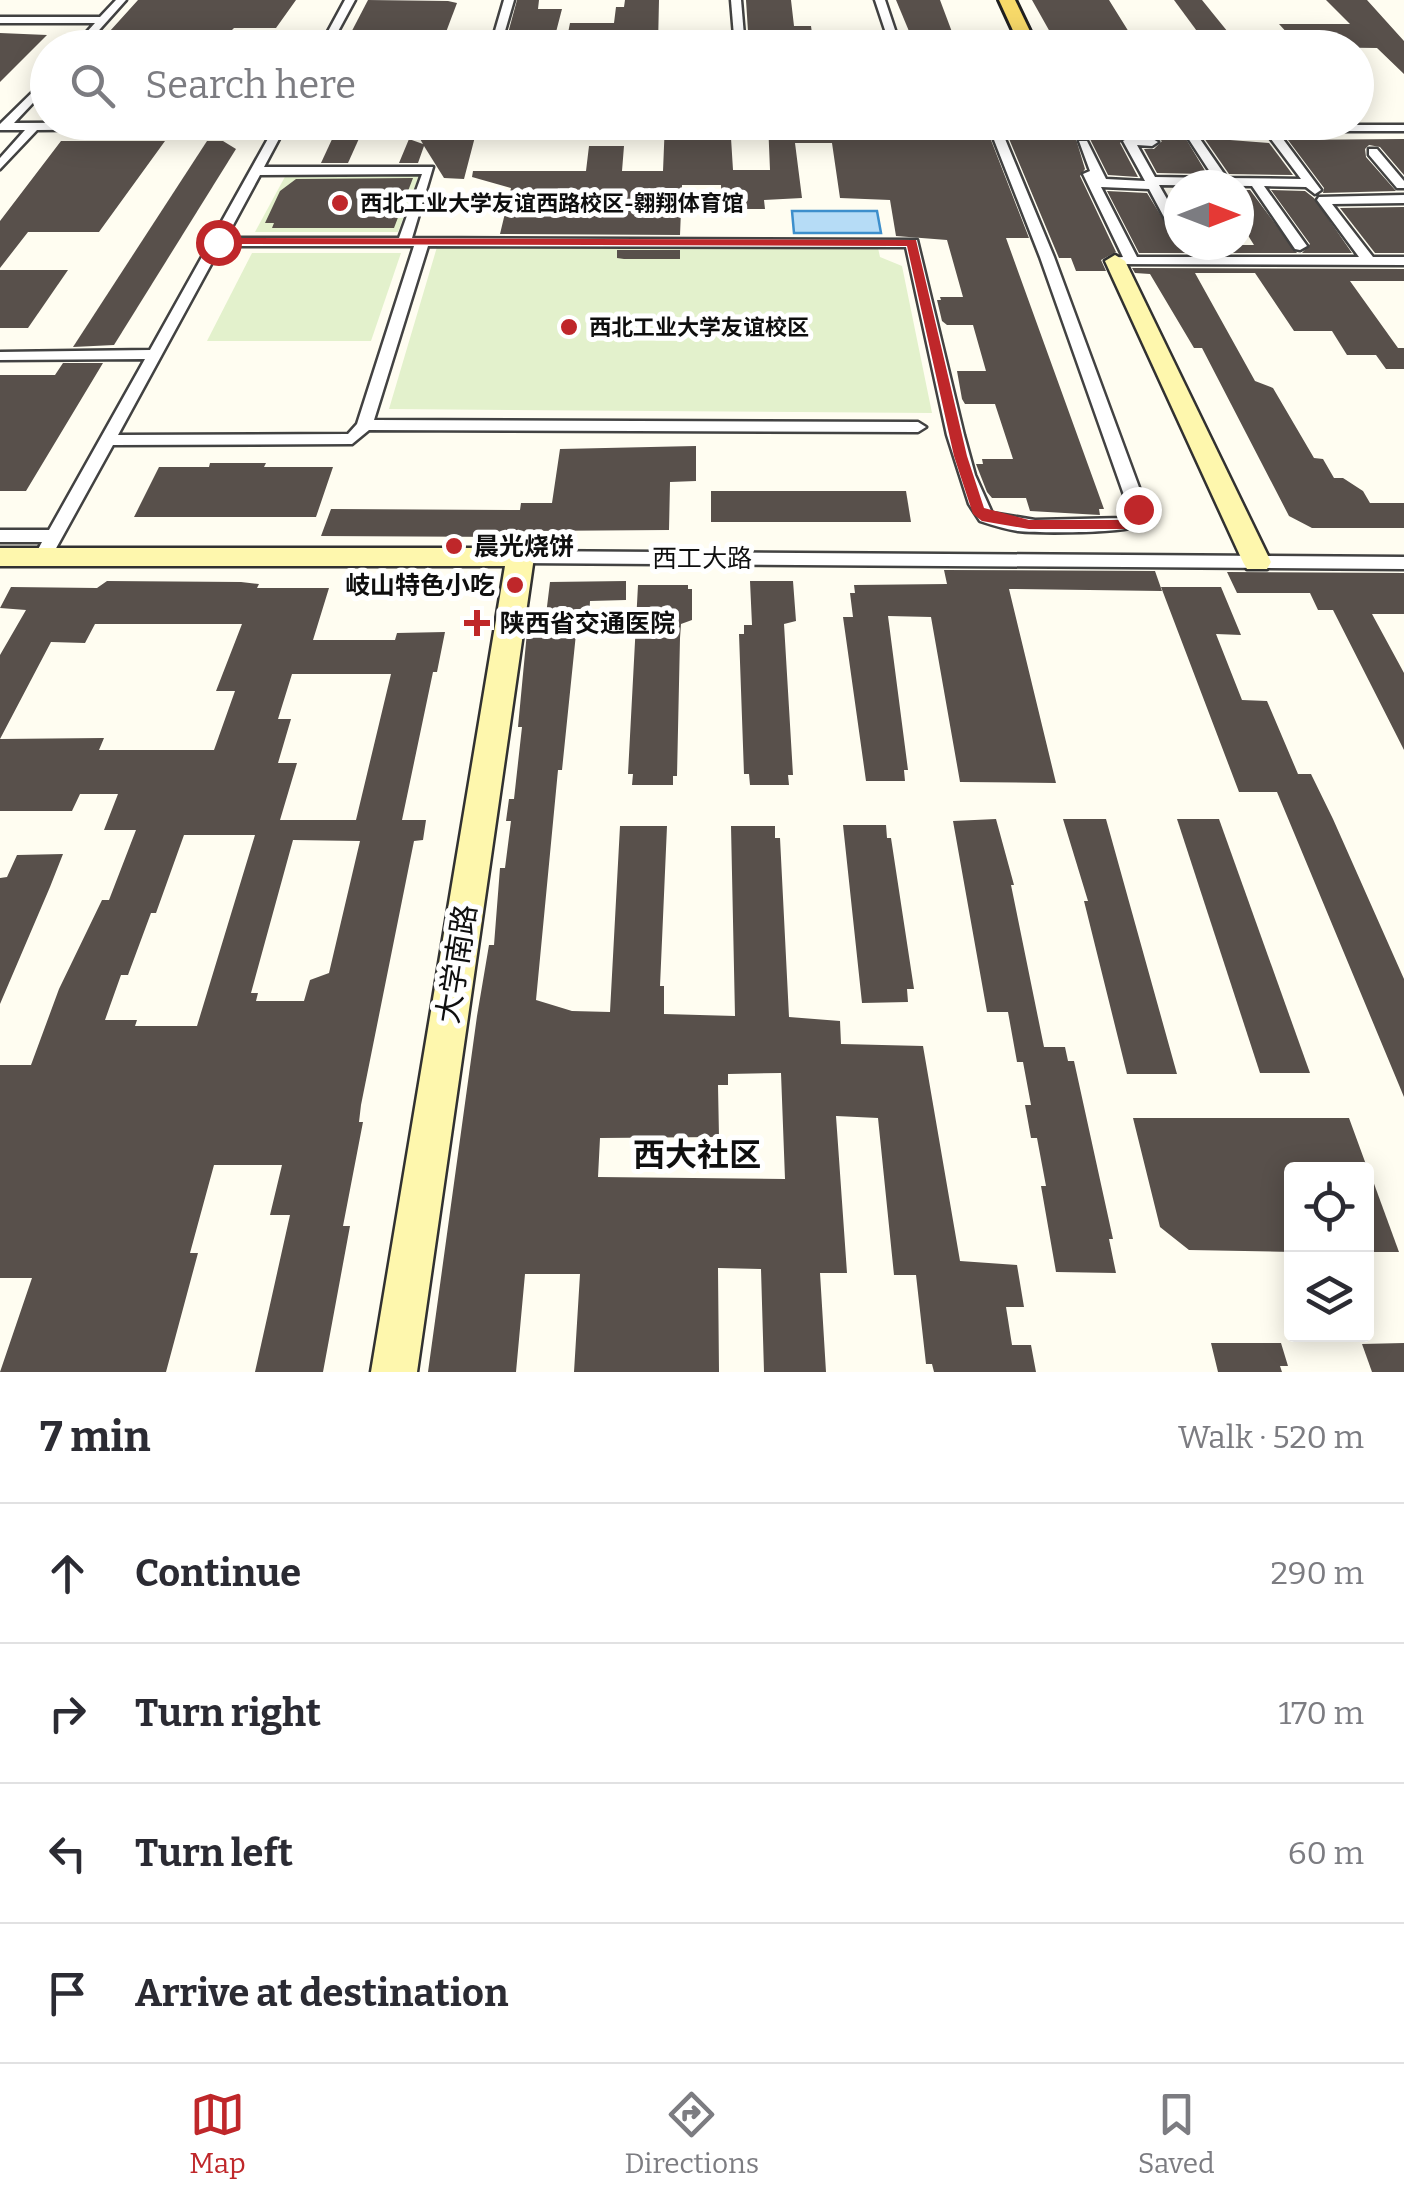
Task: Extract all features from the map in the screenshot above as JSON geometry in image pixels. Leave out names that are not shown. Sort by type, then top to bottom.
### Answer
[{"type":"main road","points":[[1007,0],[1021,30]]},
{"type":"street","points":[[93,30],[121,0]]},
{"type":"street","points":[[334,30],[350,0]]},
{"type":"street","points":[[500,30],[509,0]]},
{"type":"street","points":[[736,0],[738,30]]},
{"type":"street","points":[[880,0],[890,30]]},
{"type":"street","points":[[0,20],[102,20]]},
{"type":"street","points":[[2,127],[30,98]]},
{"type":"street","points":[[2,127],[30,127]]},
{"type":"street","points":[[1374,128],[1404,128]]},
{"type":"street","points":[[0,165],[30,131]]},
{"type":"street","points":[[0,536],[48,546],[274,140]]},
{"type":"street","points":[[218,242],[912,243],[960,456],[978,511],[988,517],[1029,525],[1125,524],[1136,520],[1138,509],[1048,257],[999,140]]},
{"type":"street","points":[[1195,140],[1214,170]]},
{"type":"street","points":[[1277,140],[1368,261]]},
{"type":"street","points":[[1152,142],[1129,142],[1164,205]]},
{"type":"street","points":[[1083,143],[1102,183],[1164,183]]},
{"type":"street","points":[[1373,152],[1403,189]]},
{"type":"street","points":[[257,170],[429,170],[404,242]]},
{"type":"street","points":[[1089,174],[1257,562]]},
{"type":"street","points":[[1256,182],[1310,183]]},
{"type":"street","points":[[1256,182],[1300,246]]},
{"type":"street","points":[[1322,200],[1403,189]]},
{"type":"street","points":[[108,440],[352,439],[365,424],[422,243]]},
{"type":"street","points":[[1124,261],[1404,261]]},
{"type":"street","points":[[0,356],[156,354]]},
{"type":"street","points":[[365,424],[918,426]]},
{"type":"street","name":"西工大路","points":[[0,557],[48,546],[520,557],[1404,563]]},
{"type":"street","name":"大学南路","points":[[394,1372],[520,557]]},
{"type":"green space","name":"西北工业大学友谊西路校区-翱翔体育馆","points":[[287,173],[420,173],[398,232],[255,232]]},
{"type":"green space","points":[[437,247],[878,248],[880,257],[902,266],[932,413],[389,409]]},
{"type":"green space","points":[[252,253],[401,253],[371,341],[207,341]]},
{"type":"water","points":[[792,211],[877,211],[881,233],[794,233]]},
{"type":"building","points":[[138,0],[296,0],[276,28],[111,30]]},
{"type":"building","points":[[368,0],[457,3],[447,30],[352,30]]},
{"type":"building","points":[[517,0],[539,0],[538,9],[562,9],[557,30],[509,30]]},
{"type":"building","points":[[625,0],[659,0],[658,30],[569,30],[570,23],[614,23],[616,7],[624,7]]},
{"type":"building","points":[[746,0],[791,0],[794,26],[811,26],[812,30],[748,30]]},
{"type":"building","points":[[896,0],[940,0],[951,30],[908,30]]},
{"type":"building","points":[[1032,0],[1109,0],[1128,30],[1049,30]]},
{"type":"building","points":[[1174,0],[1202,0],[1226,30],[1196,30]]},
{"type":"building","points":[[1326,0],[1367,0],[1404,41],[1404,74],[1374,48],[1374,30],[1284,30],[1279,24],[1350,24]]},
{"type":"building","points":[[0,33],[30,34],[30,52],[0,82]]},
{"type":"building","points":[[1404,139],[1404,175],[1380,147],[1369,145],[1365,149],[1366,157],[1396,191],[1323,193],[1324,188],[1288,140],[1374,140]]},
{"type":"building","points":[[332,140],[358,140],[348,163],[321,163]]},
{"type":"building","points":[[409,140],[423,144],[421,140],[474,140],[464,179],[444,178],[424,146],[418,163],[399,163]]},
{"type":"building","points":[[664,140],[731,140],[733,170],[770,170],[769,140],[991,140],[1029,238],[1006,238],[1104,509],[1099,509],[1100,515],[1030,511],[1026,498],[992,498],[987,492],[976,464],[983,464],[982,459],[1013,459],[995,404],[965,404],[962,399],[957,371],[986,371],[973,325],[947,325],[942,321],[937,300],[963,297],[947,240],[896,236],[890,200],[840,198],[832,143],[795,143],[802,198],[764,200],[765,209],[722,209],[721,185],[682,185],[680,235],[500,234],[511,188],[472,177],[473,171],[586,171],[589,146],[624,146],[622,171],[663,171]]},
{"type":"building","points":[[1010,140],[1076,140],[1085,169],[1080,176],[1116,252],[1101,260],[1106,271],[1076,271],[1071,258],[1059,258]]},
{"type":"building","points":[[1090,140],[1123,140],[1120,143],[1138,177],[1108,175]]},
{"type":"building","points":[[1160,140],[1187,140],[1205,170],[1157,173],[1144,149],[1154,149]]},
{"type":"building","points":[[1205,140],[1269,143],[1293,175],[1226,170]]},
{"type":"building","points":[[61,141],[165,141],[99,232],[28,232],[0,268],[0,221]]},
{"type":"building","points":[[207,141],[223,141],[236,149],[114,345],[73,347]]},
{"type":"building","name":"西北工业大学友谊西路校区-翱翔体育馆","points":[[413,178],[394,228],[272,228],[274,223],[265,223],[280,191],[296,179]]},
{"type":"building","points":[[1271,190],[1305,191],[1314,198],[1352,253],[1302,253],[1310,244]]},
{"type":"building","points":[[1107,191],[1147,193],[1164,221],[1164,253],[1139,253]]},
{"type":"building","points":[[1254,195],[1297,253],[1254,253]]},
{"type":"building","points":[[1404,207],[1404,253],[1375,253],[1340,208]]},
{"type":"building","points":[[617,250],[680,250],[680,259],[617,258]]},
{"type":"building","points":[[1132,268],[1404,269],[1404,281],[1350,281],[1398,348],[1404,348],[1404,369],[1386,369],[1376,355],[1347,355],[1332,331],[1294,331],[1255,273],[1195,273],[1255,381],[1273,388],[1314,458],[1323,459],[1334,478],[1343,478],[1363,491],[1370,503],[1404,503],[1404,528],[1312,528],[1289,516],[1202,348],[1194,348],[1150,274],[1135,273]]},
{"type":"building","points":[[0,270],[68,270],[28,328],[0,328]]},
{"type":"building","points":[[63,363],[103,363],[26,491],[0,491],[0,375],[55,375]]},
{"type":"building","points":[[696,446],[696,481],[670,482],[669,530],[527,531],[515,537],[321,536],[331,509],[520,510],[521,503],[552,503],[560,449]]},
{"type":"building","points":[[210,463],[333,467],[316,517],[134,517],[159,467],[209,467]]},
{"type":"building","points":[[711,491],[906,491],[911,522],[711,522]]},
{"type":"building","points":[[944,570],[1155,571],[1162,591],[1009,589],[1056,783],[960,782],[931,617],[888,616],[908,770],[904,770],[905,781],[866,781],[843,617],[853,617],[850,593],[855,593],[854,585],[947,584]]},
{"type":"building","points":[[1227,572],[1404,573],[1404,614],[1372,614],[1404,673],[1404,750],[1333,610],[1318,610],[1310,593],[1237,593]]},
{"type":"building","points":[[107,581],[241,582],[259,584],[257,588],[329,588],[313,640],[395,640],[397,633],[445,632],[402,820],[426,820],[423,840],[414,841],[361,1105],[359,1122],[363,1122],[343,1226],[350,1226],[323,1372],[255,1372],[290,1215],[270,1215],[282,1165],[214,1165],[190,1253],[198,1253],[166,1372],[0,1372],[32,1278],[0,1278],[0,1065],[31,1065],[59,989],[102,900],[109,900],[136,830],[104,830],[118,794],[80,794],[72,811],[0,811],[0,739],[0,655],[26,610],[0,608],[11,587],[97,588]],"holes":[[[95,624],[242,624],[216,691],[235,691],[214,750],[99,750],[104,738],[0,739],[51,642],[85,643]],[[292,674],[391,674],[356,820],[280,820],[297,763],[278,763],[291,719],[278,719]],[[184,835],[255,835],[197,1026],[135,1026],[137,1020],[105,1020],[121,975],[128,975],[151,913],[156,913]],[[293,840],[360,841],[329,973],[310,980],[304,1001],[256,1001],[258,993],[251,993]]]},
{"type":"building","points":[[626,581],[626,600],[590,601],[589,620],[577,624],[562,770],[558,770],[536,1000],[572,1011],[610,1012],[620,826],[667,826],[660,986],[664,986],[664,1014],[735,1016],[731,826],[775,826],[775,838],[780,838],[789,1017],[840,1021],[841,1044],[923,1046],[960,1261],[1017,1265],[1024,1307],[1006,1307],[1012,1345],[1031,1345],[1036,1372],[934,1372],[932,1364],[926,1364],[916,1275],[894,1275],[878,1118],[836,1116],[847,1273],[820,1273],[826,1372],[764,1372],[761,1269],[718,1268],[719,1372],[574,1372],[580,1274],[525,1274],[516,1372],[428,1372],[477,1016],[489,945],[494,945],[500,868],[505,868],[511,821],[506,821],[509,799],[514,799],[522,727],[518,727],[527,632],[538,632],[538,624],[545,623],[550,582]],"holes":[[[781,1073],[785,1179],[598,1177],[600,1138],[719,1137],[718,1085],[728,1085],[728,1074]]]},
{"type":"building","points":[[750,581],[793,581],[796,621],[784,624],[793,775],[788,775],[789,785],[750,785],[749,774],[744,774],[739,634],[744,634],[744,625],[752,625]]},
{"type":"building","points":[[638,585],[688,585],[692,589],[692,620],[681,624],[677,776],[673,776],[673,785],[632,785],[633,774],[628,774]]},
{"type":"building","points":[[1161,587],[1221,587],[1241,635],[1216,634],[1242,700],[1267,701],[1298,774],[1311,774],[1333,819],[1404,979],[1404,1097],[1277,792],[1239,792]]},
{"type":"building","points":[[996,819],[1014,885],[1044,1047],[1065,1047],[1068,1061],[1074,1061],[1113,1239],[1109,1239],[1116,1273],[1056,1272],[1041,1186],[1046,1186],[1037,1138],[1031,1138],[1025,1105],[1031,1105],[1023,1062],[1017,1062],[1008,1012],[987,1012],[953,821]]},
{"type":"building","points":[[1063,819],[1106,819],[1177,1074],[1127,1074],[1084,901],[1088,901]]},
{"type":"building","points":[[1177,819],[1219,819],[1310,1073],[1260,1073]]},
{"type":"building","points":[[843,825],[886,825],[887,838],[891,838],[914,989],[907,989],[908,1002],[862,1003]]},
{"type":"building","points":[[63,854],[0,1004],[0,878],[7,877],[17,855]]},
{"type":"building","points":[[1133,1118],[1349,1118],[1365,1162],[1284,1162],[1284,1252],[1189,1250],[1160,1227]]},
{"type":"building","points":[[1374,1184],[1399,1252],[1374,1252]]},
{"type":"building","points":[[1211,1343],[1281,1343],[1288,1366],[1280,1366],[1282,1372],[1218,1372]]},
{"type":"building","points":[[1404,1343],[1404,1372],[1372,1372],[1362,1344]]},
{"type":"place","name":"西北工业大学友谊西路校区-翱翔体育馆","points":[[340,203]]},
{"type":"place","name":"西北工业大学友谊校区","points":[[569,327]]},
{"type":"place","name":"晨光烧饼","points":[[454,546]]},
{"type":"place","name":"岐山特色小吃","points":[[515,585]]},
{"type":"place","name":"陕西省交通医院","points":[[477,623]]},
{"type":"district","name":"西大社区","points":[[697,1155]]},
{"type":"route","points":[[218,242],[912,243],[960,456],[978,511],[988,517],[1029,525],[1125,524],[1136,520],[1138,509]]}]
